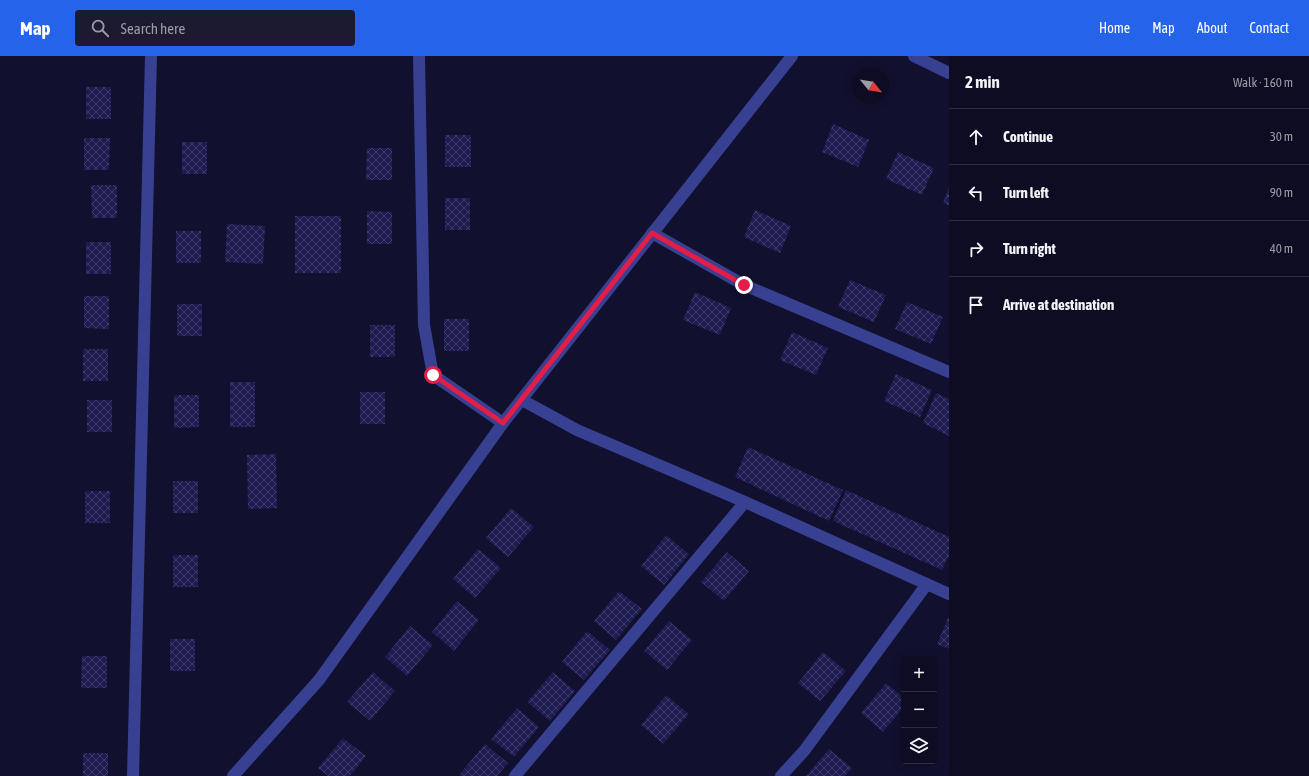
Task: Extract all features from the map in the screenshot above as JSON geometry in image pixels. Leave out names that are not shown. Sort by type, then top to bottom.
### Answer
[{"type":"street","points":[[134,776],[151,56]]},
{"type":"street","points":[[419,56],[424,325],[433,375],[503,423]]},
{"type":"street","points":[[233,776],[319,680],[503,423],[792,56]]},
{"type":"street","points":[[914,56],[949,73]]},
{"type":"street","points":[[652,233],[744,285],[949,372]]},
{"type":"street","points":[[522,400],[577,430],[745,502],[949,594]]},
{"type":"street","points":[[515,776],[745,502]]},
{"type":"street","points":[[781,776],[804,751],[927,584]]},
{"type":"building","points":[[86,87],[111,87],[111,119],[86,119]]},
{"type":"building","points":[[833,124],[869,140],[858,167],[822,152]]},
{"type":"building","points":[[445,135],[471,135],[471,167],[445,167]]},
{"type":"building","points":[[84,138],[110,138],[109,170],[84,170]]},
{"type":"building","points":[[182,142],[207,142],[207,174],[182,174]]},
{"type":"building","points":[[367,148],[392,148],[392,180],[366,180]]},
{"type":"building","points":[[898,152],[934,168],[922,195],[886,179]]},
{"type":"building","points":[[91,185],[117,185],[117,218],[92,218]]},
{"type":"building","points":[[949,187],[949,205],[943,203]]},
{"type":"building","points":[[445,198],[470,198],[470,230],[445,230]]},
{"type":"building","points":[[755,210],[791,226],[780,253],[744,237]]},
{"type":"building","points":[[367,211],[392,212],[392,244],[367,244]]},
{"type":"building","points":[[295,216],[341,216],[341,273],[295,273]]},
{"type":"building","points":[[227,224],[265,226],[263,264],[225,262]]},
{"type":"building","points":[[176,231],[201,231],[201,263],[176,263]]},
{"type":"building","points":[[86,242],[111,242],[111,274],[86,274]]},
{"type":"building","points":[[850,280],[886,295],[874,322],[838,307]]},
{"type":"building","points":[[695,292],[731,308],[720,335],[683,320]]},
{"type":"building","points":[[84,296],[109,296],[109,329],[84,328]]},
{"type":"building","points":[[907,302],[943,317],[931,344],[895,329]]},
{"type":"building","points":[[177,304],[202,304],[202,336],[177,336]]},
{"type":"building","points":[[444,319],[469,319],[469,351],[444,351]]},
{"type":"building","points":[[370,325],[395,325],[395,357],[370,357]]},
{"type":"building","points":[[792,332],[828,348],[816,375],[780,360]]},
{"type":"building","points":[[83,349],[108,349],[108,381],[83,381]]},
{"type":"building","points":[[896,374],[932,390],[920,417],[884,401]]},
{"type":"building","points":[[230,382],[255,382],[255,427],[230,427]]},
{"type":"building","points":[[360,392],[385,392],[385,424],[360,424]]},
{"type":"building","points":[[936,393],[949,399],[949,436],[923,423]]},
{"type":"building","points":[[174,395],[199,395],[199,427],[174,428]]},
{"type":"building","points":[[87,400],[112,400],[112,432],[87,432]]},
{"type":"building","points":[[748,447],[843,490],[829,521],[735,477]]},
{"type":"building","points":[[276,454],[277,508],[248,509],[247,455]]},
{"type":"building","points":[[173,481],[198,481],[198,513],[173,513]]},
{"type":"building","points":[[846,490],[949,537],[949,556],[942,570],[833,521]]},
{"type":"building","points":[[85,491],[110,491],[110,523],[85,523]]},
{"type":"building","points":[[511,508],[534,527],[508,557],[486,538]]},
{"type":"building","points":[[666,535],[689,554],[664,585],[641,566]]},
{"type":"building","points":[[478,549],[501,568],[475,598],[453,579]]},
{"type":"building","points":[[727,552],[749,571],[724,601],[701,582]]},
{"type":"building","points":[[173,555],[198,555],[198,587],[173,587]]},
{"type":"building","points":[[619,591],[642,609],[616,640],[594,621]]},
{"type":"building","points":[[457,601],[479,620],[454,651],[432,632]]},
{"type":"building","points":[[949,616],[949,649],[937,644]]},
{"type":"building","points":[[669,621],[692,640],[667,670],[644,651]]},
{"type":"building","points":[[410,626],[433,645],[407,676],[385,657]]},
{"type":"building","points":[[587,631],[610,650],[584,680],[562,662]]},
{"type":"building","points":[[170,639],[195,639],[195,671],[170,671]]},
{"type":"building","points":[[823,652],[846,671],[820,701],[798,683]]},
{"type":"building","points":[[82,656],[107,656],[107,688],[81,688]]},
{"type":"building","points":[[373,672],[395,691],[370,721],[347,702]]},
{"type":"building","points":[[553,672],[575,691],[550,721],[527,702]]},
{"type":"building","points":[[886,683],[901,696],[901,711],[883,732],[861,713]]},
{"type":"building","points":[[666,695],[689,714],[663,744],[641,725]]},
{"type":"building","points":[[517,708],[539,727],[514,757],[491,739]]},
{"type":"building","points":[[343,738],[366,756],[350,776],[328,776],[318,768]]},
{"type":"building","points":[[485,744],[508,763],[497,776],[459,775]]},
{"type":"building","points":[[829,749],[852,768],[845,776],[806,776]]},
{"type":"building","points":[[83,753],[108,753],[108,776],[83,776]]},
{"type":"route","points":[[433,375],[503,423],[652,233],[744,285]]}]
